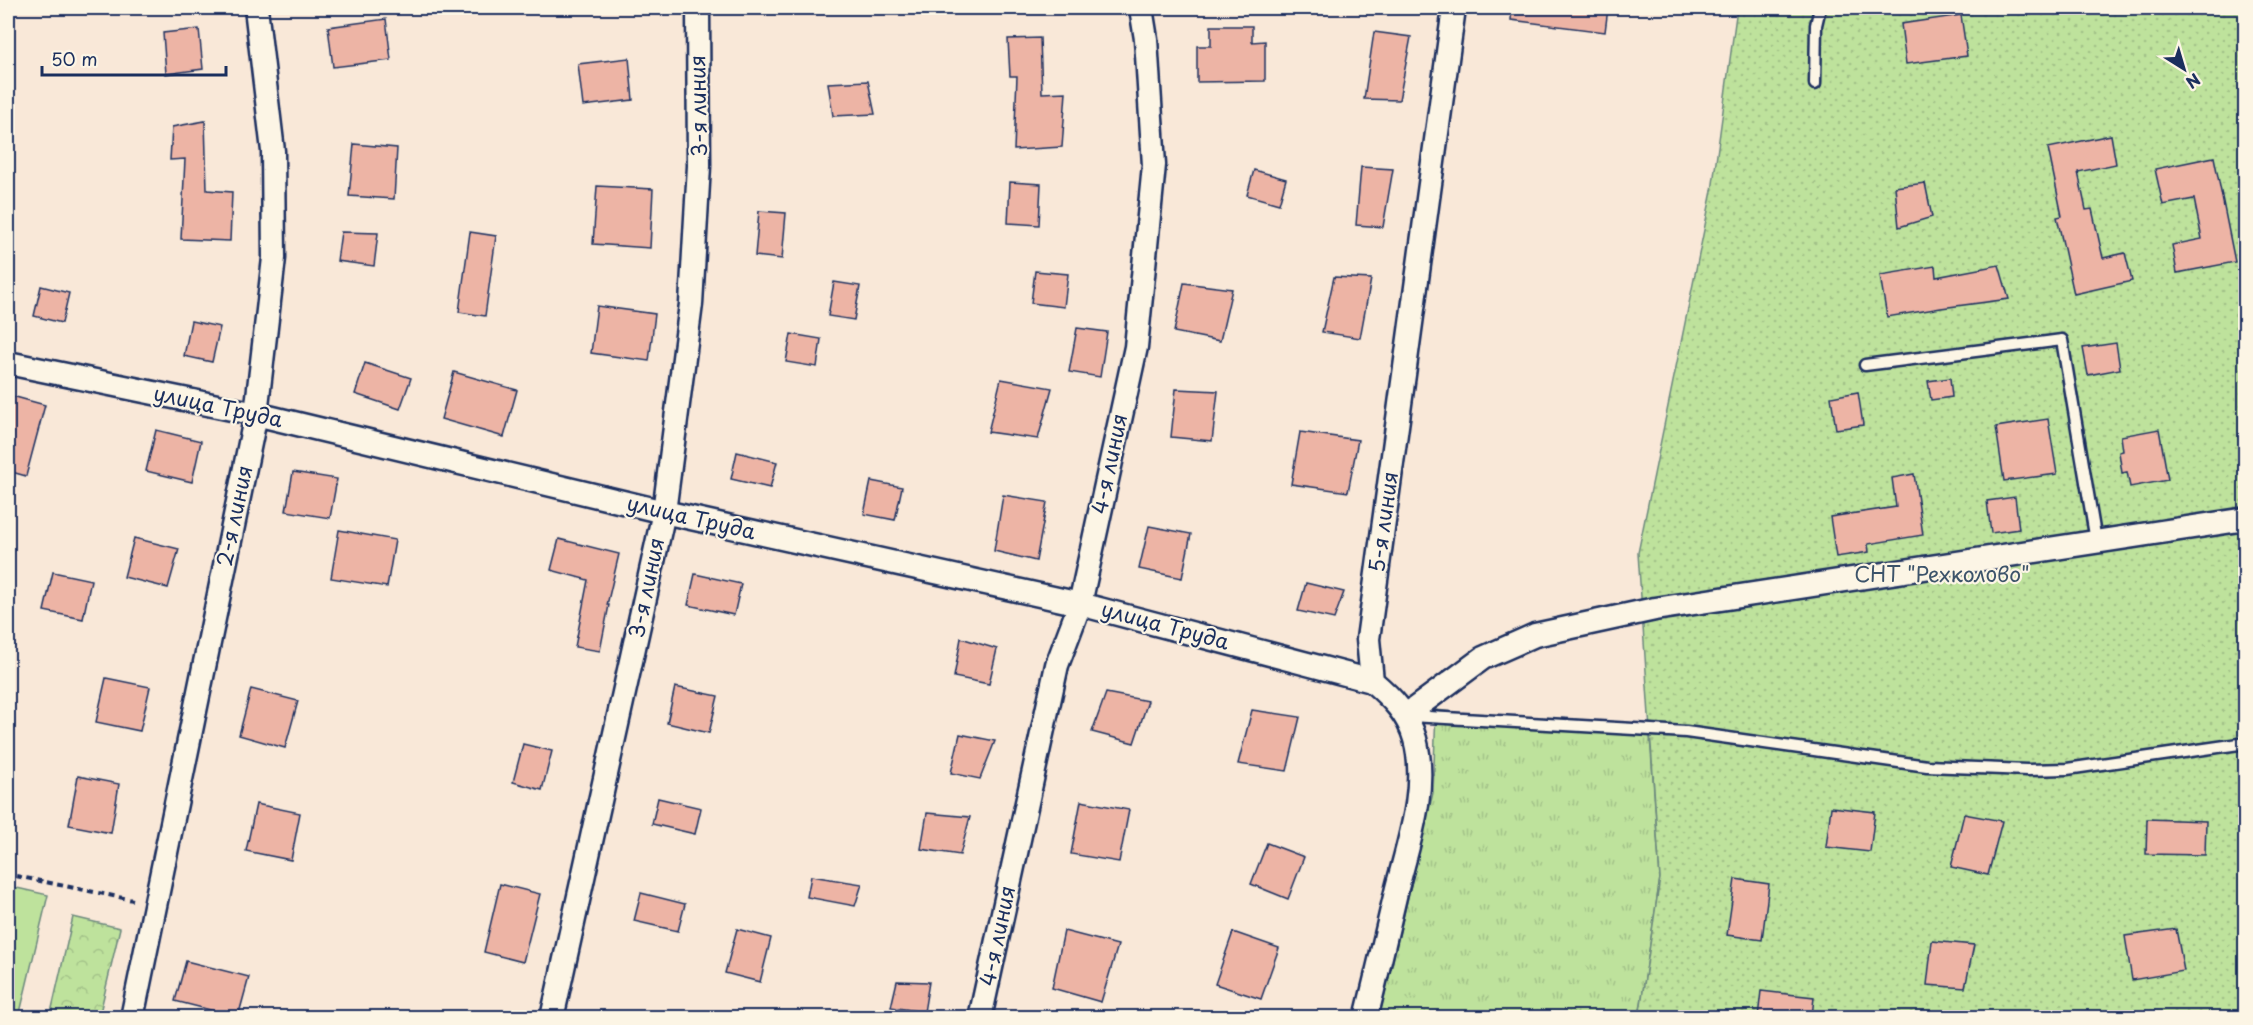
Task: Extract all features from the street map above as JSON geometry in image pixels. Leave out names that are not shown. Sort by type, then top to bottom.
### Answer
[{"type":"street","name":"2-я линия","points":[[132,1017],[256,414],[274,258],[273,151],[256,8]]},
{"type":"street","name":"3-я линия","points":[[552,1017],[664,512],[691,304],[699,166],[698,8]]},
{"type":"street","name":"4-я линия","points":[[980,1017],[1057,666],[1080,604],[1137,335],[1154,165],[1146,39],[1141,8]]},
{"type":"street","name":"5-я линия","points":[[1372,681],[1368,639],[1454,8]]},
{"type":"street","name":"улица Труда","points":[[8,363],[256,414],[664,512],[1080,604],[1372,681]]},
{"type":"street","points":[[1406,716],[1483,658],[1535,635],[1655,609],[2246,519]]},
{"type":"street","points":[[1366,1017],[1415,814],[1420,776],[1415,740],[1406,716],[1388,694],[1372,681]]},
{"type":"lane","points":[[1815,84],[1816,25],[1820,8]]},
{"type":"lane","points":[[1865,365],[2062,340],[2096,541]]},
{"type":"lane","points":[[1406,716],[1686,732],[1927,766],[2016,769],[2067,769],[2246,742]]},
{"type":"path","points":[[16,876],[154,904]]},
{"type":"green space","name":"СНТ \"Рехколово\"","points":[[1737,8],[2245,8],[2245,1017],[1639,1018],[1660,878],[1638,553],[1712,191]]},
{"type":"green space","points":[[1436,710],[1650,736],[1660,878],[1639,1017],[1379,1018],[1433,793]]},
{"type":"green space","points":[[8,886],[48,895],[19,1017],[8,1017]]},
{"type":"green space","points":[[73,917],[120,928],[99,1017],[50,1017]]},
{"type":"building","points":[[1512,8],[1608,8],[1605,32],[1511,20]]},
{"type":"building","points":[[1961,15],[1967,56],[1906,64],[1901,24]]},
{"type":"building","points":[[386,19],[391,60],[333,67],[328,27]]},
{"type":"building","points":[[1211,26],[1252,26],[1252,42],[1265,41],[1265,81],[1197,82],[1197,46],[1211,46]]},
{"type":"building","points":[[199,29],[203,69],[166,74],[163,33]]},
{"type":"building","points":[[1374,32],[1411,37],[1399,100],[1364,99]]},
{"type":"building","points":[[1040,38],[1042,93],[1066,92],[1062,147],[1014,150],[1017,76],[1010,76],[1008,39]]},
{"type":"building","points":[[629,58],[633,100],[583,106],[578,64]]},
{"type":"building","points":[[868,81],[875,114],[833,116],[828,83]]},
{"type":"building","points":[[205,121],[207,190],[232,192],[230,241],[181,239],[185,159],[170,160],[172,127]]},
{"type":"building","points":[[2111,135],[2116,164],[2078,172],[2086,210],[2092,209],[2103,258],[2125,253],[2132,281],[2074,294],[2057,217],[2062,216],[2048,148]]},
{"type":"building","points":[[354,144],[397,148],[394,199],[349,196]]},
{"type":"building","points":[[2214,157],[2235,262],[2177,273],[2172,245],[2202,239],[2194,199],[2163,205],[2155,169]]},
{"type":"building","points":[[1361,167],[1393,169],[1383,227],[1356,225]]},
{"type":"building","points":[[1254,170],[1286,179],[1279,204],[1247,195]]},
{"type":"building","points":[[1010,182],[1041,184],[1039,225],[1008,223]]},
{"type":"building","points":[[1925,183],[1932,217],[1899,227],[1895,187]]},
{"type":"building","points":[[597,186],[653,189],[650,248],[593,244]]},
{"type":"building","points":[[759,211],[786,213],[782,259],[755,256]]},
{"type":"building","points":[[341,232],[378,233],[374,266],[337,261]]},
{"type":"building","points":[[470,232],[496,236],[485,316],[459,312]]},
{"type":"building","points":[[1999,265],[2009,299],[1887,317],[1880,275],[1935,266],[1936,277]]},
{"type":"building","points":[[1035,271],[1068,274],[1064,307],[1031,303]]},
{"type":"building","points":[[1334,277],[1371,279],[1360,338],[1322,332]]},
{"type":"building","points":[[834,282],[860,286],[854,320],[828,316]]},
{"type":"building","points":[[1184,283],[1232,289],[1220,341],[1174,332]]},
{"type":"building","points":[[41,286],[69,293],[62,323],[34,316]]},
{"type":"building","points":[[597,306],[655,314],[649,361],[591,353]]},
{"type":"building","points":[[191,321],[220,327],[212,362],[184,356]]},
{"type":"building","points":[[1077,328],[1107,332],[1100,377],[1069,372]]},
{"type":"building","points":[[791,334],[821,339],[817,367],[786,362]]},
{"type":"building","points":[[2116,343],[2120,369],[2088,375],[2083,348]]},
{"type":"building","points":[[365,363],[411,378],[400,409],[355,394]]},
{"type":"building","points":[[454,372],[517,390],[504,437],[441,419]]},
{"type":"building","points":[[1950,378],[1952,397],[1931,400],[1928,381]]},
{"type":"building","points":[[1001,379],[1052,388],[1038,439],[988,432]]},
{"type":"building","points":[[1176,389],[1218,391],[1212,441],[1171,437]]},
{"type":"building","points":[[1858,392],[1863,425],[1836,429],[1831,397]]},
{"type":"building","points":[[12,396],[45,405],[26,476],[8,471],[8,414]]},
{"type":"building","points":[[2048,419],[2057,474],[2004,481],[1996,427]]},
{"type":"building","points":[[2159,429],[2168,480],[2130,487],[2127,472],[2122,473],[2119,452],[2123,451],[2121,436]]},
{"type":"building","points":[[156,430],[201,441],[192,482],[146,471]]},
{"type":"building","points":[[1300,432],[1358,440],[1348,492],[1291,484]]},
{"type":"building","points":[[737,452],[777,462],[770,488],[731,479]]},
{"type":"building","points":[[293,472],[337,479],[330,518],[286,511]]},
{"type":"building","points":[[1914,474],[1923,535],[1868,544],[1869,552],[1836,557],[1830,517],[1896,507],[1892,478]]},
{"type":"building","points":[[871,481],[902,487],[895,520],[864,514]]},
{"type":"building","points":[[1003,495],[1047,502],[1036,561],[994,551]]},
{"type":"building","points":[[2015,497],[2019,529],[1991,533],[1987,501]]},
{"type":"building","points":[[1149,526],[1191,534],[1182,578],[1139,569]]},
{"type":"building","points":[[339,530],[395,540],[387,587],[331,578]]},
{"type":"building","points":[[134,538],[179,549],[168,588],[124,577]]},
{"type":"building","points":[[559,539],[619,554],[607,605],[609,605],[600,651],[575,647],[588,580],[551,570]]},
{"type":"building","points":[[53,572],[91,580],[83,619],[44,611]]},
{"type":"building","points":[[695,574],[741,584],[734,615],[688,605]]},
{"type":"building","points":[[1306,583],[1344,592],[1334,619],[1298,611]]},
{"type":"building","points":[[961,638],[997,649],[989,684],[954,677]]},
{"type":"building","points":[[106,678],[150,687],[140,731],[96,722]]},
{"type":"building","points":[[675,687],[718,696],[709,733],[667,723]]},
{"type":"building","points":[[251,689],[298,701],[285,748],[239,735]]},
{"type":"building","points":[[1106,693],[1148,701],[1134,743],[1092,732]]},
{"type":"building","points":[[1252,710],[1300,717],[1287,771],[1238,764]]},
{"type":"building","points":[[960,734],[995,741],[980,779],[951,773]]},
{"type":"building","points":[[523,744],[552,751],[542,790],[513,782]]},
{"type":"building","points":[[78,776],[119,784],[111,833],[69,825]]},
{"type":"building","points":[[658,798],[701,808],[695,834],[652,824]]},
{"type":"building","points":[[1081,801],[1129,810],[1119,862],[1071,854]]},
{"type":"building","points":[[256,804],[300,813],[291,860],[246,851]]},
{"type":"building","points":[[1831,807],[1875,812],[1870,852],[1826,847]]},
{"type":"building","points":[[927,813],[970,817],[960,855],[921,849]]},
{"type":"building","points":[[1964,814],[2002,821],[1988,875],[1951,867]]},
{"type":"building","points":[[2147,819],[2206,821],[2205,855],[2146,854]]},
{"type":"building","points":[[1267,843],[1304,857],[1288,899],[1251,884]]},
{"type":"building","points":[[811,876],[862,884],[855,906],[807,897]]},
{"type":"building","points":[[1735,879],[1769,884],[1762,940],[1727,935]]},
{"type":"building","points":[[500,884],[540,894],[523,962],[484,952]]},
{"type":"building","points":[[641,893],[685,904],[678,931],[634,921]]},
{"type":"building","points":[[737,929],[771,938],[760,982],[725,973]]},
{"type":"building","points":[[2176,929],[2184,971],[2132,980],[2125,936]]},
{"type":"building","points":[[1064,931],[1118,945],[1101,1002],[1052,988]]},
{"type":"building","points":[[1233,932],[1279,948],[1261,999],[1215,984]]},
{"type":"building","points":[[1932,941],[1974,945],[1965,988],[1927,985]]},
{"type":"building","points":[[186,961],[249,977],[238,1017],[175,1001]]},
{"type":"building","points":[[897,981],[929,982],[924,1012],[891,1007]]},
{"type":"building","points":[[1761,991],[1814,997],[1812,1017],[1758,1017]]}]
